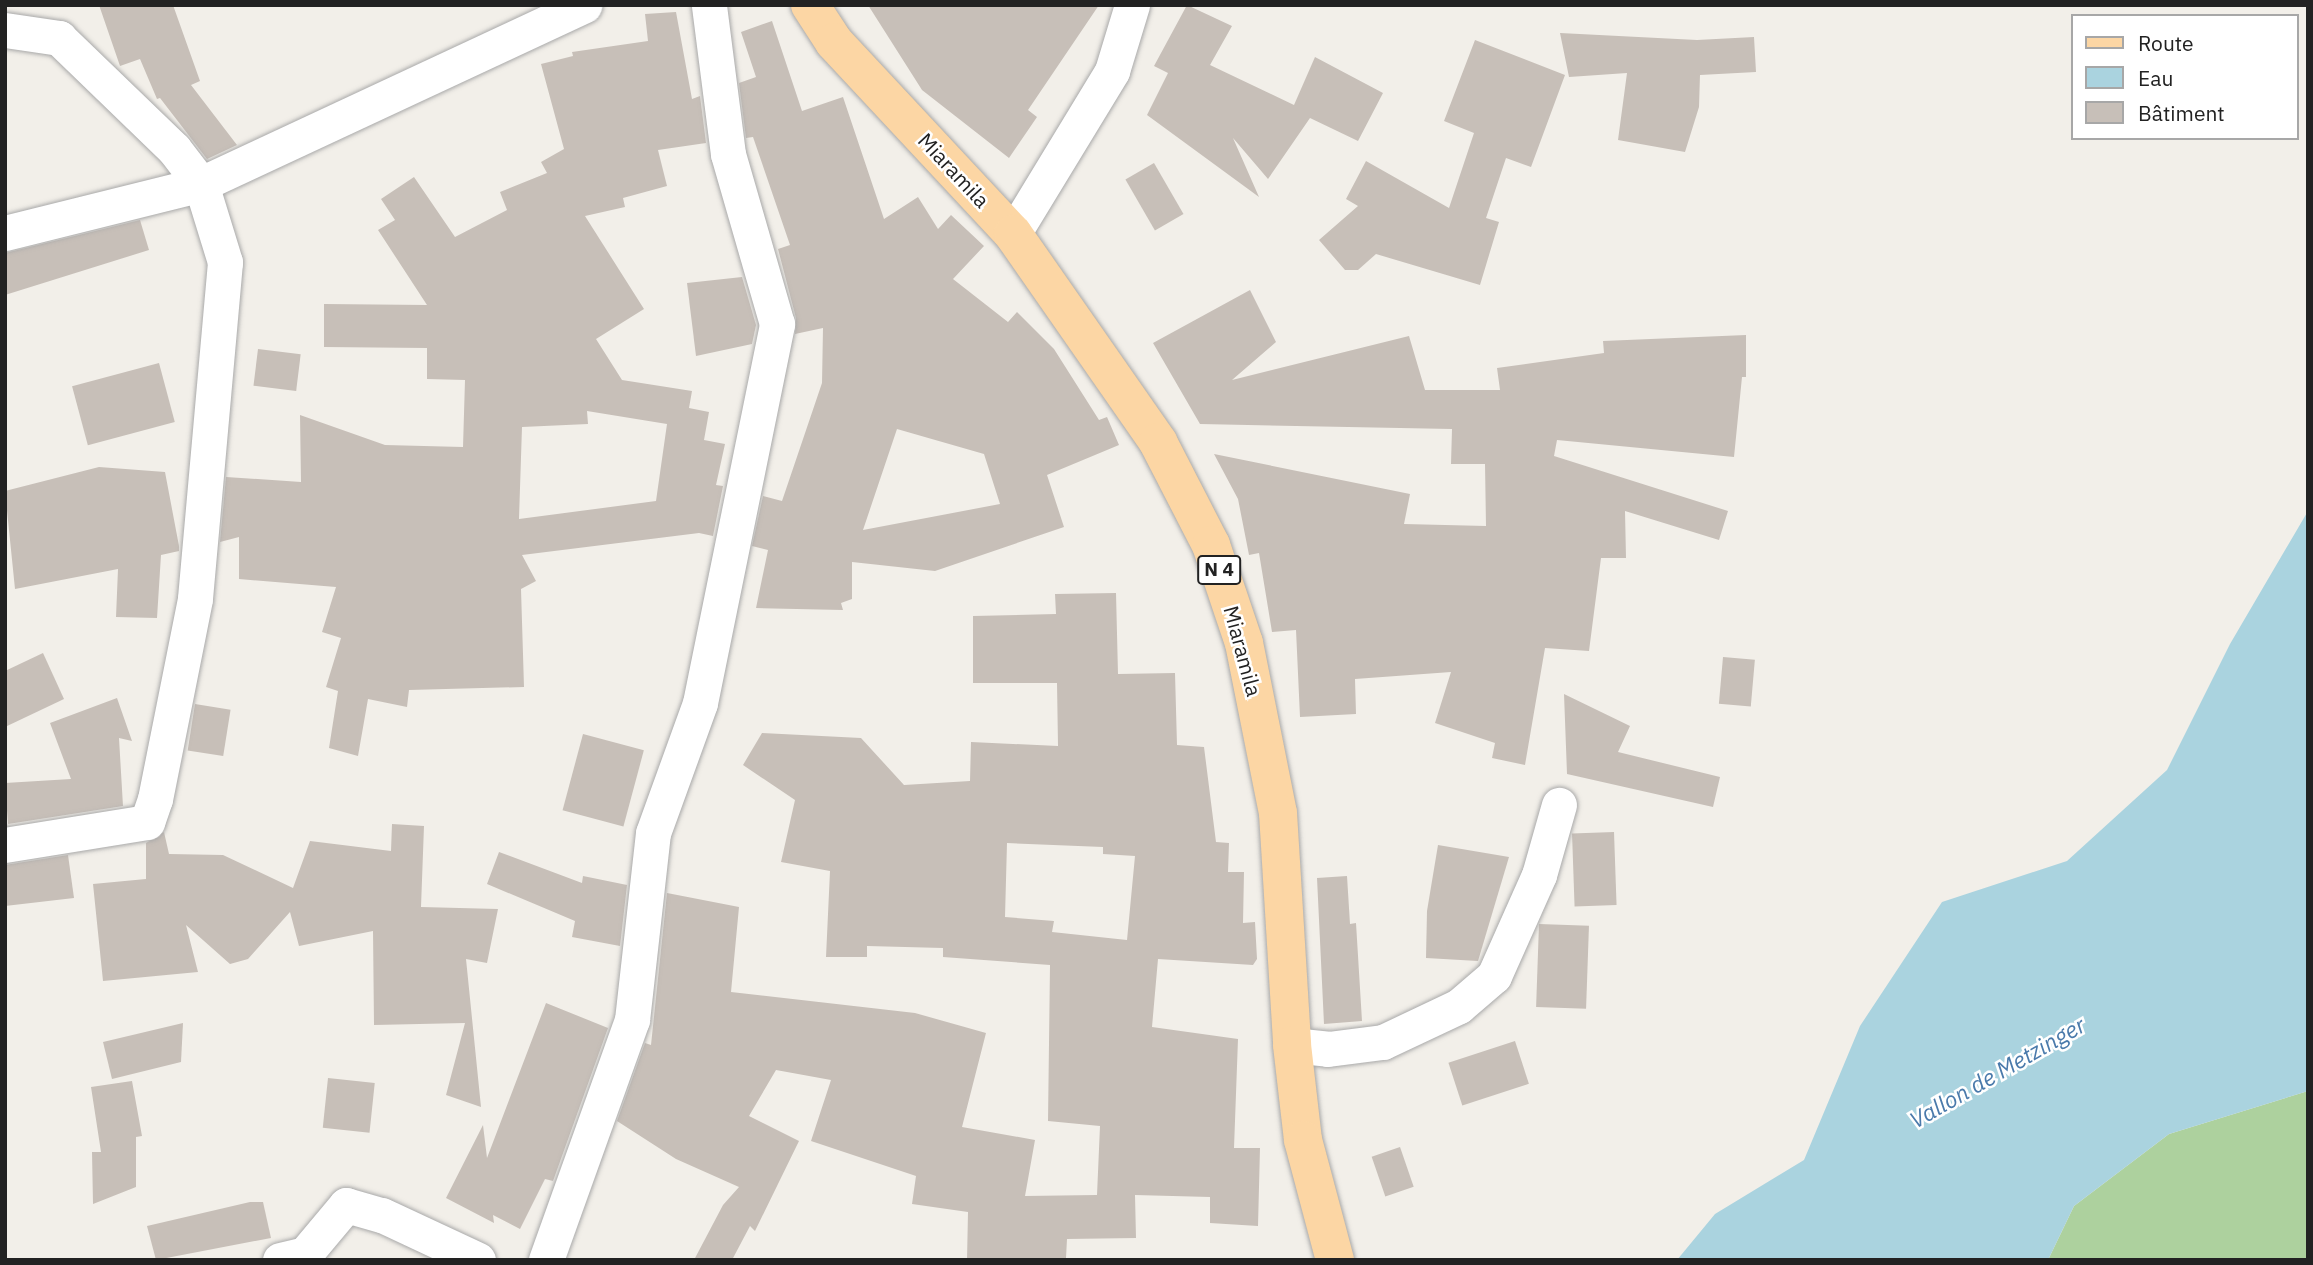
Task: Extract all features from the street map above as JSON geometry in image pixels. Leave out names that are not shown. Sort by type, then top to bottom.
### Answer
[{"type":"main road","name":"Miaramila","points":[[810,5],[834,42],[1013,234],[1158,442],[1219,569],[1244,643],[1278,813],[1292,1045],[1303,1140],[1335,1260]]},
{"type":"street","points":[[5,233],[201,184],[584,5]]},
{"type":"street","points":[[546,1260],[632,1020],[653,832],[701,703],[777,324],[727,154],[709,5]]},
{"type":"street","points":[[1013,234],[1112,71],[1132,5]]},
{"type":"street","points":[[5,30],[59,38],[174,149],[201,184],[225,262],[195,599],[155,799],[147,822],[5,845]]},
{"type":"street","points":[[1292,1045],[1328,1049],[1383,1042],[1459,1006],[1494,976],[1539,875],[1559,805]]},
{"type":"street","points":[[280,1260],[305,1254],[346,1205],[382,1215],[478,1260]]},
{"type":"green space","points":[[2308,1091],[2308,1260],[2048,1260],[2074,1206],[2169,1134]]},
{"type":"water","name":"Vallon de Metzinger","points":[[2308,511],[2308,1091],[2169,1134],[2074,1206],[2048,1260],[1677,1260],[1715,1214],[1804,1160],[1860,1026],[1942,902],[2067,861],[2167,770],[2230,644]]},
{"type":"building","points":[[99,5],[173,5],[200,81],[191,85],[237,145],[207,159],[160,98],[157,99],[140,59],[120,66]]},
{"type":"building","points":[[868,5],[1099,5],[1028,110],[1037,117],[1009,158],[922,90]]},
{"type":"building","points":[[1187,5],[1232,26],[1210,65],[1294,105],[1315,57],[1383,93],[1358,141],[1310,118],[1268,179],[1233,138],[1259,197],[1147,115],[1168,73],[1154,66]]},
{"type":"building","points":[[676,12],[692,99],[700,96],[706,143],[658,150],[667,186],[623,198],[625,207],[585,216],[644,309],[596,339],[622,380],[692,391],[689,408],[709,412],[704,440],[725,444],[716,485],[723,486],[713,536],[699,533],[522,555],[536,581],[521,589],[524,687],[409,690],[407,707],[368,699],[358,756],[329,748],[338,691],[326,687],[341,638],[322,632],[336,587],[239,579],[239,537],[220,542],[226,477],[301,482],[300,415],[385,445],[463,447],[465,380],[427,379],[427,348],[324,347],[324,304],[427,305],[378,230],[395,220],[381,199],[414,177],[455,237],[507,210],[500,192],[547,173],[541,162],[564,149],[541,64],[573,56],[572,52],[648,41],[645,14]],"holes":[[[587,411],[667,424],[656,501],[519,519],[522,427],[588,424]]]},
{"type":"building","points":[[772,21],[802,111],[843,97],[884,219],[918,197],[938,229],[951,215],[984,246],[953,279],[1008,322],[1017,312],[1054,349],[1099,420],[1107,417],[1119,445],[1047,475],[1064,527],[935,571],[852,562],[852,599],[841,603],[843,610],[756,608],[768,550],[752,546],[763,496],[782,501],[822,383],[823,328],[795,334],[796,318],[778,249],[790,245],[753,137],[746,138],[739,83],[756,77],[741,32]],"holes":[[[897,429],[984,454],[1000,504],[863,530]]]},
{"type":"building","points":[[1560,33],[1697,40],[1754,37],[1756,72],[1700,75],[1699,107],[1685,152],[1618,140],[1627,73],[1569,77]]},
{"type":"building","points":[[1475,40],[1565,75],[1531,167],[1506,158],[1486,218],[1499,222],[1480,285],[1376,254],[1358,270],[1345,270],[1319,240],[1358,206],[1346,199],[1366,161],[1449,208],[1474,133],[1444,121]]},
{"type":"building","points":[[1154,163],[1184,214],[1155,231],[1125,180]]},
{"type":"building","points":[[140,220],[149,250],[5,295],[5,253]]},
{"type":"building","points":[[742,277],[756,325],[752,344],[696,356],[687,283]]},
{"type":"building","points":[[1250,290],[1276,342],[1232,380],[1409,336],[1425,390],[1500,390],[1497,368],[1604,353],[1603,341],[1746,335],[1746,377],[1742,377],[1734,457],[1557,440],[1554,456],[1728,511],[1719,540],[1625,511],[1626,558],[1601,558],[1589,651],[1545,648],[1525,765],[1492,758],[1495,743],[1435,723],[1451,672],[1355,679],[1356,714],[1300,717],[1296,630],[1272,632],[1259,553],[1249,555],[1238,499],[1214,454],[1410,494],[1404,524],[1486,526],[1485,464],[1451,464],[1452,429],[1200,424],[1153,343]]},
{"type":"building","points":[[258,349],[301,354],[296,391],[253,386]]},
{"type":"building","points":[[159,363],[175,422],[88,445],[72,386]]},
{"type":"building","points":[[99,467],[165,472],[179,551],[161,555],[157,618],[116,617],[118,569],[15,589],[5,491]]},
{"type":"building","points":[[1116,593],[1118,674],[1175,673],[1177,745],[1204,747],[1216,842],[1229,843],[1228,872],[1244,872],[1243,923],[1255,922],[1257,959],[1253,965],[1158,959],[1152,1027],[1238,1039],[1234,1148],[1260,1148],[1258,1226],[1210,1223],[1210,1197],[1135,1195],[1136,1238],[1067,1239],[1066,1258],[967,1260],[968,1212],[912,1204],[916,1176],[811,1141],[831,1080],[776,1070],[749,1116],[799,1141],[755,1231],[750,1226],[732,1260],[694,1260],[723,1205],[739,1187],[676,1159],[617,1121],[645,1043],[651,1045],[667,893],[739,907],[731,992],[915,1013],[986,1033],[962,1127],[1035,1140],[1025,1196],[1097,1195],[1100,1126],[1048,1121],[1050,965],[943,957],[943,948],[867,946],[867,957],[826,957],[830,871],[781,862],[795,800],[743,765],[762,733],[861,738],[904,785],[970,781],[971,742],[1058,746],[1057,683],[973,683],[973,616],[1056,614],[1055,594]],"holes":[[[1007,843],[1103,847],[1103,854],[1135,856],[1127,940],[1052,932],[1054,921],[1005,917]]]},
{"type":"building","points":[[43,653],[64,699],[5,727],[5,671]]},
{"type":"building","points":[[1723,657],[1755,660],[1751,707],[1719,704]]},
{"type":"building","points":[[1564,694],[1630,726],[1618,752],[1720,777],[1713,807],[1567,774]]},
{"type":"building","points":[[117,698],[132,741],[119,738],[123,806],[8,824],[5,783],[71,779],[50,723]]},
{"type":"building","points":[[195,704],[231,710],[223,756],[188,750]]},
{"type":"building","points":[[583,734],[644,750],[623,827],[563,810]]},
{"type":"building","points":[[392,824],[424,826],[421,907],[498,909],[487,963],[466,959],[481,1107],[446,1095],[465,1023],[374,1025],[373,931],[299,946],[290,912],[248,959],[230,964],[186,925],[198,972],[103,981],[93,884],[146,879],[146,843],[164,832],[169,854],[223,855],[293,888],[310,841],[391,851]]},
{"type":"building","points":[[1614,832],[1617,905],[1575,906],[1572,833]]},
{"type":"building","points":[[1438,845],[1509,857],[1478,961],[1426,958],[1427,911]]},
{"type":"building","points":[[499,852],[582,883],[583,876],[627,885],[620,946],[572,937],[575,921],[487,884]]},
{"type":"building","points":[[68,855],[74,898],[5,906],[5,865]]},
{"type":"building","points":[[1347,876],[1350,924],[1356,923],[1362,1021],[1324,1024],[1317,878]]},
{"type":"building","points":[[1539,924],[1589,926],[1586,1009],[1536,1007]]},
{"type":"building","points":[[546,1003],[608,1028],[553,1181],[545,1179],[520,1229],[493,1215],[494,1223],[446,1198],[483,1125],[487,1158]]},
{"type":"building","points":[[183,1023],[181,1062],[112,1079],[103,1042]]},
{"type":"building","points":[[1515,1041],[1529,1084],[1462,1105],[1448,1063]]},
{"type":"building","points":[[328,1078],[375,1083],[370,1133],[323,1128]]},
{"type":"building","points":[[132,1081],[142,1136],[136,1137],[136,1187],[93,1204],[92,1152],[101,1152],[91,1087]]},
{"type":"building","points":[[1400,1147],[1414,1187],[1385,1196],[1372,1157]]},
{"type":"building","points":[[250,1202],[263,1202],[271,1238],[156,1260],[147,1226]]}]
